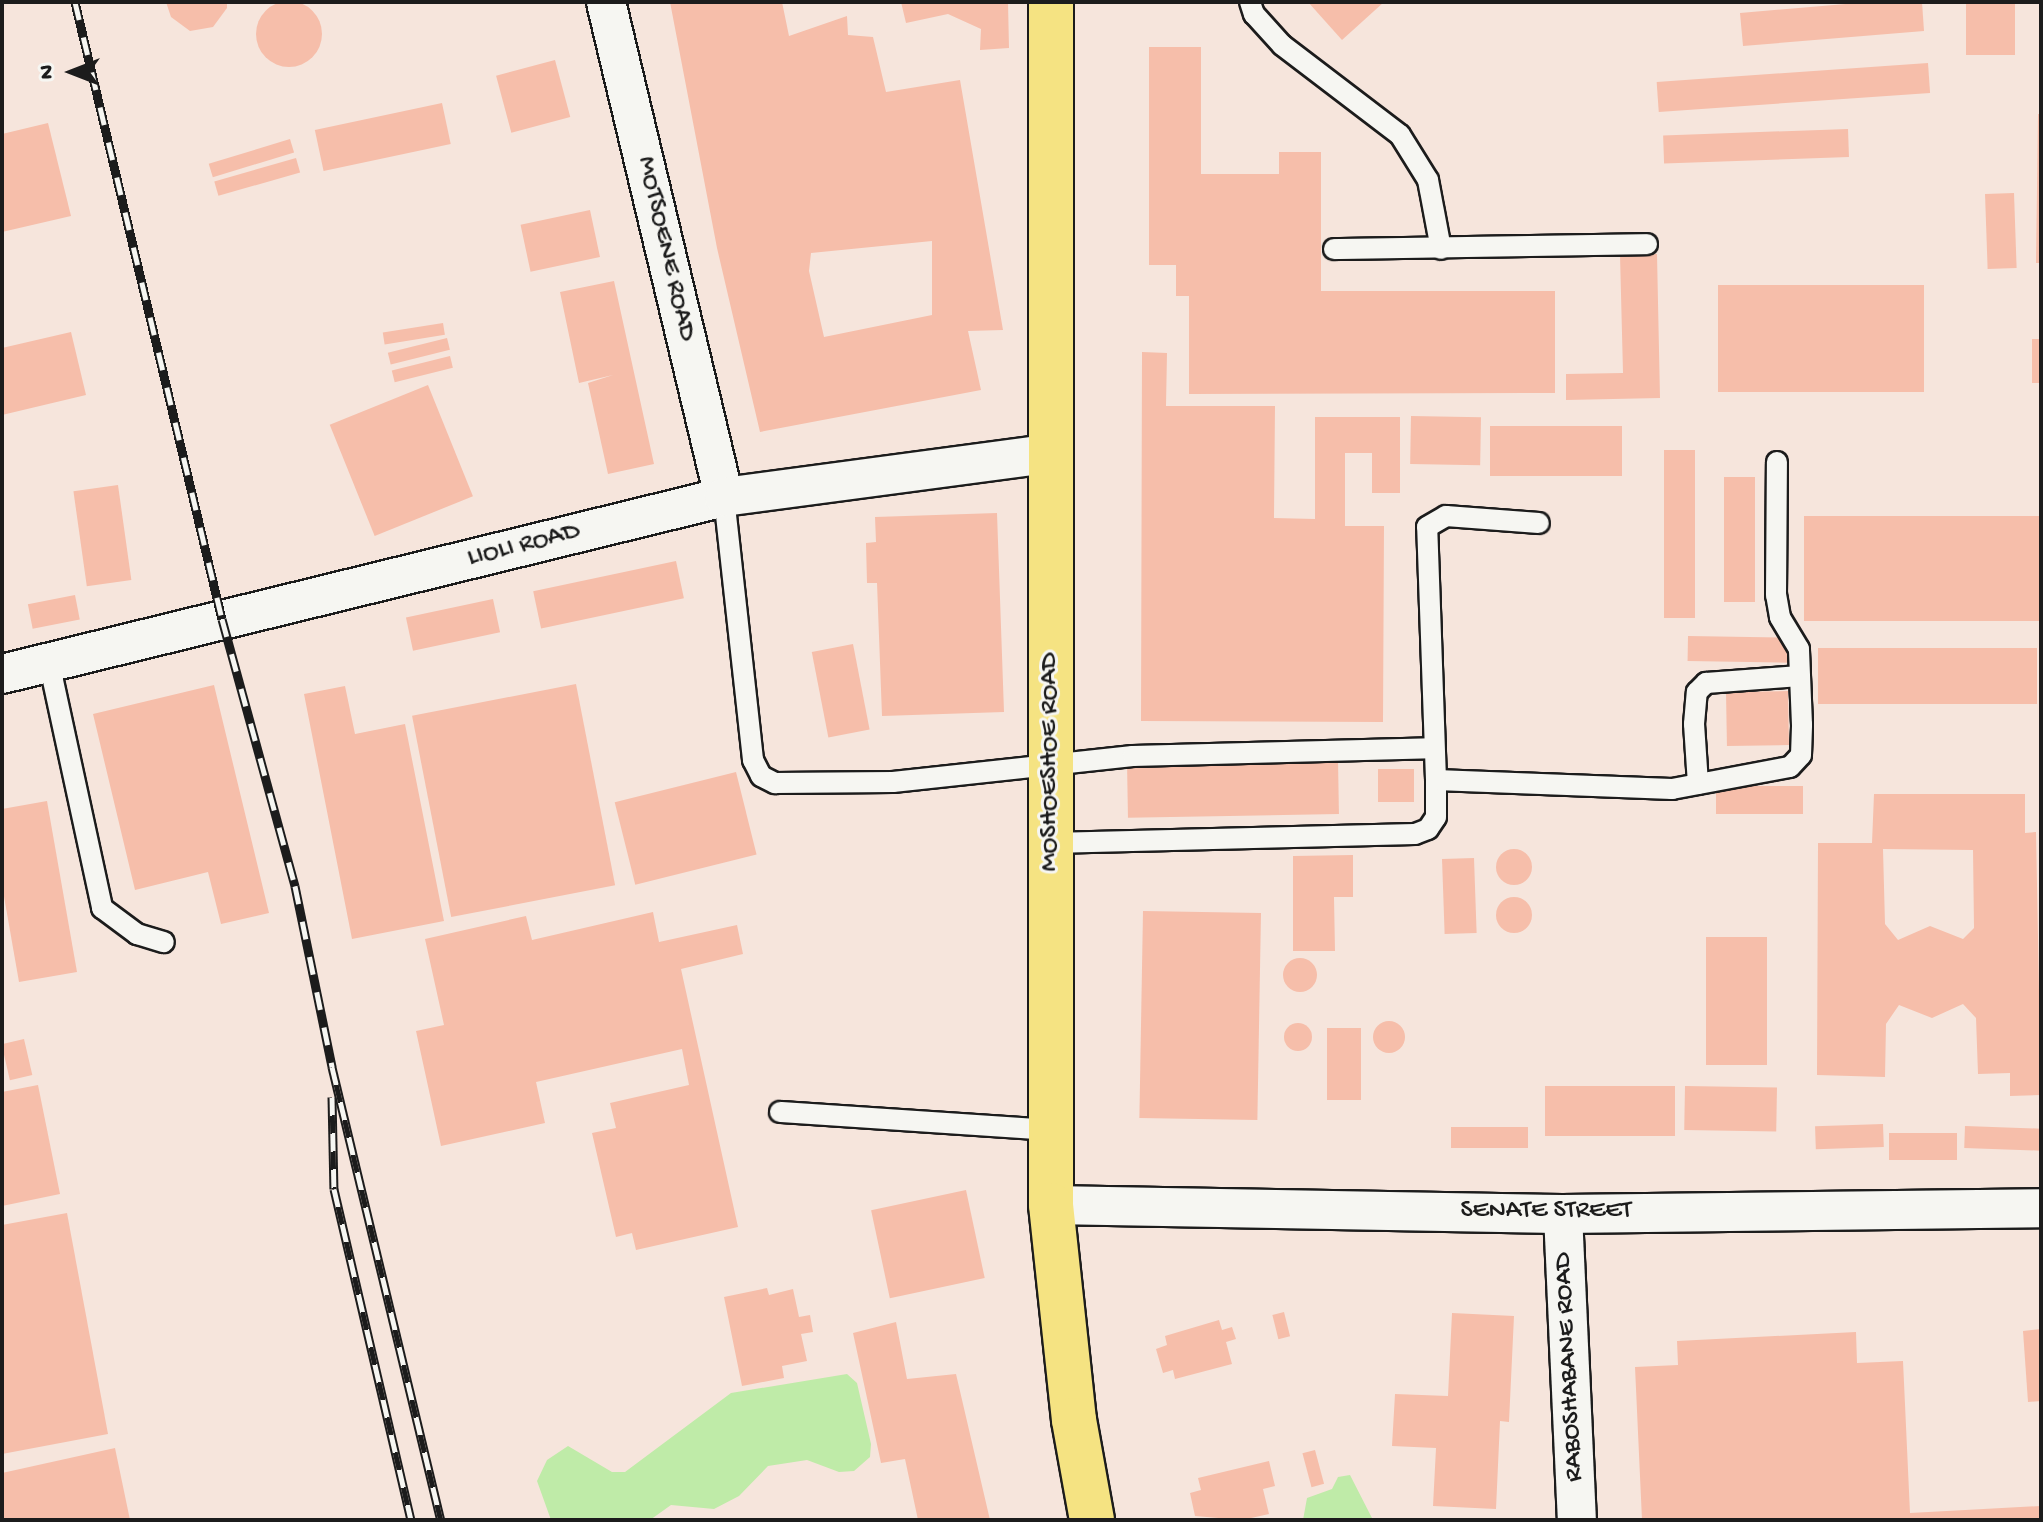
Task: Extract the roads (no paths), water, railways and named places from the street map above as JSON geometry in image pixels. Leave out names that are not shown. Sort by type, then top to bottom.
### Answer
[{"type":"main road","name":"MOSHOESHOE ROAD","points":[[1051,2],[1051,1205],[1074,1420],[1092,1520]]},
{"type":"street","name":"MOTSOENE ROAD","points":[[606,2],[724,497]]},
{"type":"street","name":"LIOLI ROAD","points":[[2,674],[724,497],[1053,453]]},
{"type":"street","name":"SENATE STREET","points":[[1051,1205],[1563,1214],[2041,1208]]},
{"type":"street","name":"RABOSHABANE ROAD","points":[[1563,1214],[1577,1520]]},
{"type":"lane","points":[[1250,2],[1254,14],[1282,45],[1400,135],[1428,180],[1441,249]]},
{"type":"lane","points":[[1334,249],[1647,244]]},
{"type":"lane","points":[[1436,780],[1672,789],[1790,767],[1801,755],[1799,649],[1780,617],[1776,595],[1777,462]]},
{"type":"lane","points":[[724,497],[753,760],[761,776],[775,783],[893,782],[1049,768],[1133,756],[1431,748]]},
{"type":"lane","points":[[1051,843],[1415,834],[1428,829],[1436,817],[1436,780],[1431,748],[1427,527],[1446,516],[1539,523]]},
{"type":"lane","points":[[49,662],[102,908],[137,934],[164,942]]},
{"type":"lane","points":[[1698,784],[1694,724],[1697,692],[1706,683],[1800,676]]},
{"type":"lane","points":[[780,1112],[1052,1130]]},
{"type":"railway","points":[[75,2],[222,619],[295,886],[332,1067],[441,1520]]},
{"type":"railway","points":[[332,1097],[334,1189],[411,1520]]}]
